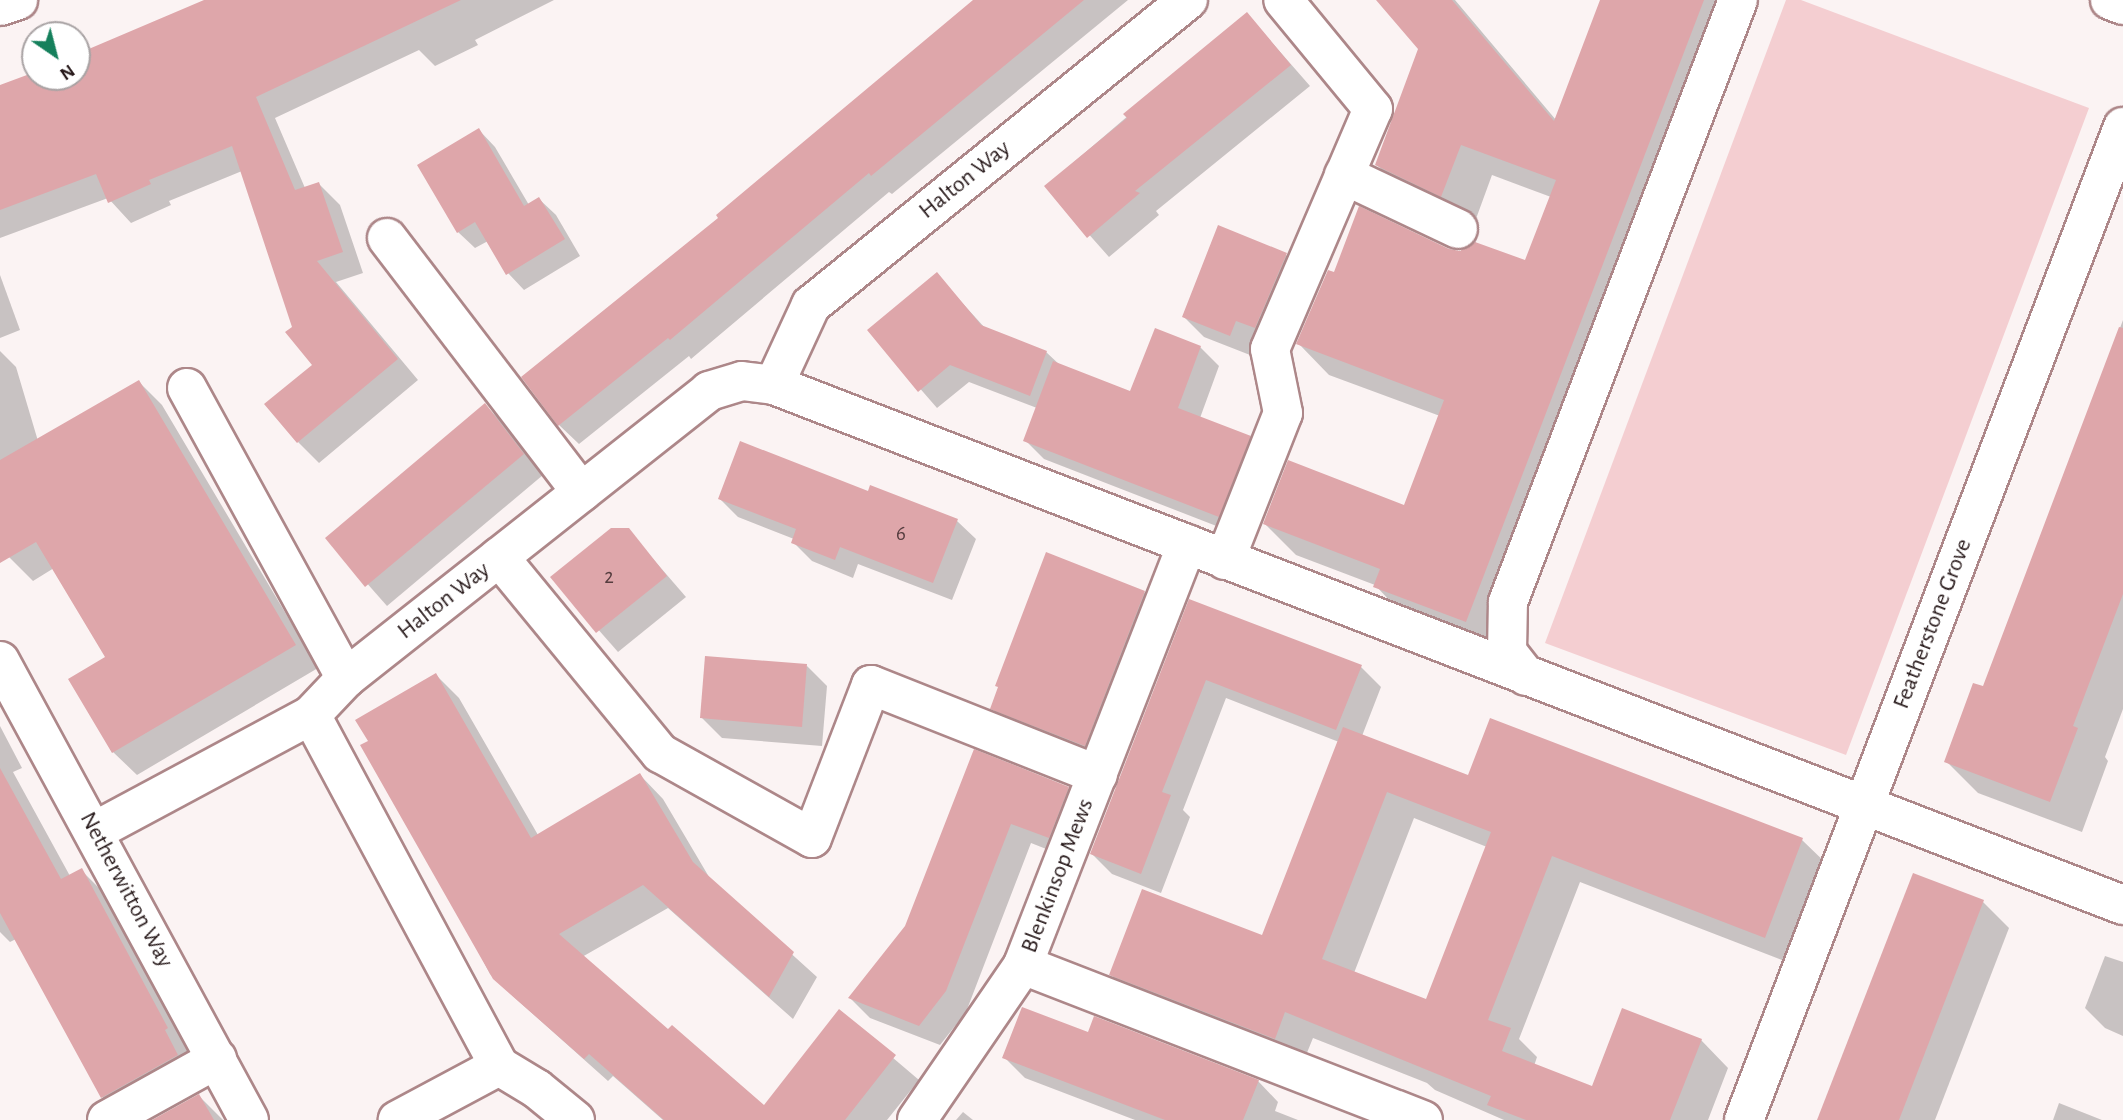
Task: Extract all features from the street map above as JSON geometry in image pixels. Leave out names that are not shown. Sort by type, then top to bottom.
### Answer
[{"type":"street","points":[[0,6],[18,0]]},
{"type":"street","name":"Halton Way","points":[[774,385],[811,305],[1188,0]]},
{"type":"street","points":[[1225,560],[1283,413],[1270,349],[1373,109],[1283,0]]},
{"type":"street","points":[[1526,676],[1507,652],[1508,602],[1738,0]]},
{"type":"street","points":[[2110,0],[2123,5]]},
{"type":"street","name":"Featherstone Grove","points":[[1744,1120],[2123,127]]},
{"type":"street","points":[[1344,175],[1458,229]]},
{"type":"street","points":[[387,238],[581,492]]},
{"type":"street","name":"Halton Way","points":[[95,831],[311,715],[346,678],[709,391],[742,382],[774,385],[1187,544]]},
{"type":"street","points":[[187,388],[346,678]]},
{"type":"street","points":[[1187,544],[2123,905]]},
{"type":"street","name":"Blenkinsop Mews","points":[[1187,544],[1023,965],[1423,1120]]},
{"type":"street","points":[[499,557],[660,753],[812,838],[870,685],[1098,775]]},
{"type":"street","name":"Netherwitton Way","points":[[0,661],[95,831],[249,1120]]},
{"type":"street","points":[[311,715],[499,1066],[537,1089],[575,1120]]},
{"type":"street","points":[[917,1120],[1023,965]]},
{"type":"street","points":[[107,1120],[217,1059]]},
{"type":"street","points":[[398,1120],[499,1066]]},
{"type":"shaded area","points":[[1786,0],[1801,0],[2089,108],[1846,755],[1545,643]]},
{"type":"building","points":[[204,0],[461,0],[256,97],[295,190],[319,182],[343,252],[317,261],[398,359],[297,443],[264,404],[312,365],[285,332],[292,327],[232,146],[149,180],[151,184],[108,203],[96,174],[0,210],[0,85],[21,77],[21,91],[91,91],[91,48]]},
{"type":"building","points":[[973,0],[1084,0],[871,176],[869,173],[670,340],[668,338],[558,426],[521,377],[718,218],[716,215]]},
{"type":"building","points":[[1376,0],[1452,0],[1554,121],[1600,0],[1704,0],[1466,622],[1373,587],[1380,569],[1263,524],[1288,460],[1404,505],[1444,400],[1296,344],[1328,270],[1334,272],[1359,206],[1449,249],[1460,251],[1475,242],[1525,260],[1556,180],[1461,145],[1441,197],[1375,165],[1418,49]]},
{"type":"building","points":[[1247,12],[1291,65],[1135,191],[1140,193],[1087,238],[1044,186],[1127,118],[1123,114]]},
{"type":"building","points":[[479,128],[524,206],[539,197],[565,239],[506,275],[475,222],[457,233],[417,165]]},
{"type":"building","points":[[1218,225],[1287,253],[1255,328],[1236,321],[1230,336],[1182,317]]},
{"type":"building","points":[[937,272],[981,325],[1047,351],[1030,396],[950,365],[918,392],[867,330]]},
{"type":"building","points":[[2119,327],[2123,328],[2123,594],[2073,726],[2078,728],[2050,802],[1944,762],[1973,683],[1983,686]]},
{"type":"building","points":[[1155,328],[1201,346],[1178,408],[1251,436],[1219,517],[1023,441],[1053,361],[1130,391]]},
{"type":"building","points":[[139,380],[296,645],[112,753],[68,679],[105,657],[36,542],[0,563],[0,460]]},
{"type":"building","points":[[485,403],[524,454],[365,587],[325,538]]},
{"type":"building","points":[[740,441],[868,491],[870,485],[958,519],[933,583],[840,547],[835,560],[791,543],[796,529],[718,499]]},
{"type":"building","points":[[611,528],[629,528],[667,576],[596,633],[550,577]]},
{"type":"building","points":[[1046,552],[1145,591],[1085,746],[990,709],[998,687],[995,686]]},
{"type":"building","points":[[1189,599],[1362,665],[1336,730],[1206,680],[1162,792],[1171,795],[1141,874],[1090,854]]},
{"type":"building","points":[[705,656],[807,664],[802,727],[700,718]]},
{"type":"building","points":[[436,673],[531,838],[640,773],[693,862],[794,952],[769,997],[643,885],[559,934],[668,1029],[672,1025],[764,1105],[839,1009],[896,1055],[845,1120],[664,1120],[589,1054],[584,1059],[493,979],[360,745],[368,741],[355,720]]},
{"type":"building","points":[[1490,718],[1803,838],[1765,938],[1552,856],[1488,1020],[1511,1028],[1502,1051],[1592,1086],[1622,1008],[1702,1039],[1670,1120],[1526,1120],[1487,1105],[1491,1096],[1285,1012],[1275,1039],[1109,975],[1142,889],[1262,935],[1343,727],[1468,775]],"holes":[[[1387,792],[1491,832],[1426,999],[1322,959]]]},
{"type":"building","points":[[974,749],[1069,787],[1049,838],[1011,824],[946,991],[919,1026],[848,998],[905,926]]},
{"type":"building","points":[[0,768],[61,879],[82,868],[168,1028],[165,1030],[178,1055],[101,1098],[0,913]]},
{"type":"building","points":[[1913,873],[1984,900],[1899,1120],[1817,1120]]},
{"type":"building","points":[[1022,1007],[1088,1032],[1094,1016],[1259,1080],[1243,1120],[1165,1120],[1002,1058]]},
{"type":"building","points":[[199,1094],[214,1120],[152,1120]]}]
